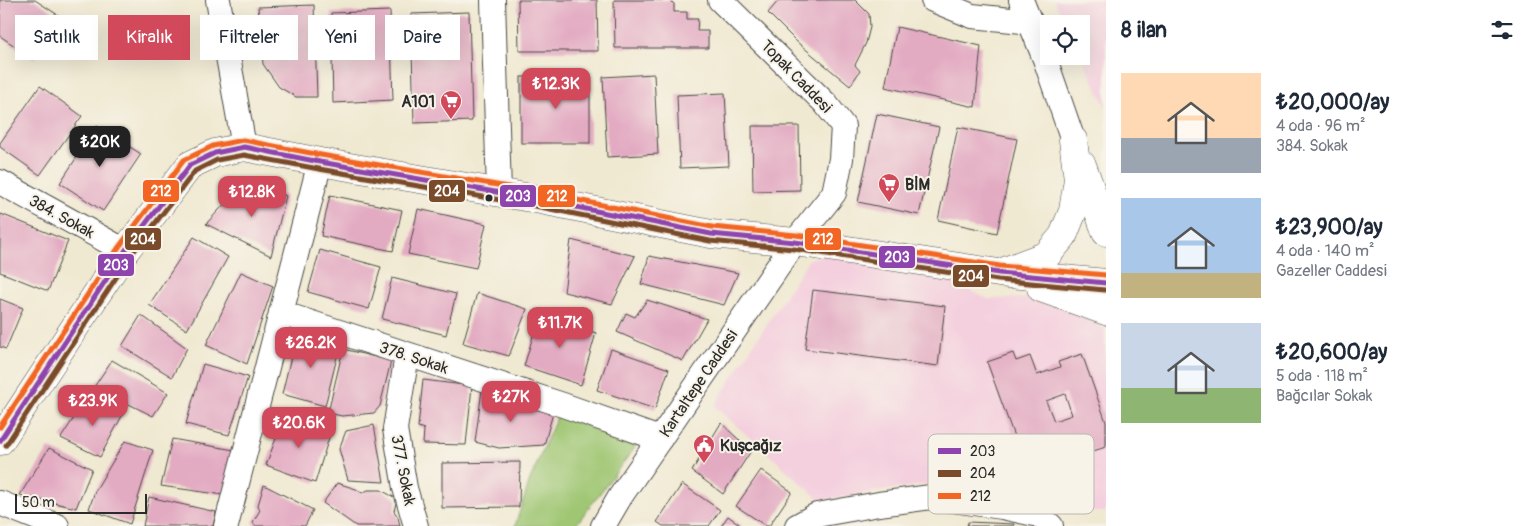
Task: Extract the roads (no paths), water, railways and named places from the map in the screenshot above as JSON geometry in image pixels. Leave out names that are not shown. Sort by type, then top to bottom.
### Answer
[{"type":"main road","points":[[999,273],[1047,255],[1063,236],[1073,211],[1078,179],[1073,140]]},
{"type":"main road","points":[[1073,140],[1106,181]]},
{"type":"main road","points":[[1073,140],[1106,232]]},
{"type":"main road","points":[[0,441],[124,251],[190,165],[215,153],[244,147],[320,162],[500,192],[711,234],[795,242],[999,273],[1106,284]]},
{"type":"main road","points":[[999,273],[1106,311]]},
{"type":"street","points":[[218,0],[244,147]]},
{"type":"street","points":[[492,0],[500,192]]},
{"type":"street","name":"Topak Caddesi","points":[[720,0],[825,103],[843,126],[841,159],[834,193],[795,242]]},
{"type":"street","points":[[933,0],[972,16],[1031,22]]},
{"type":"street","points":[[1022,0],[1046,59],[1073,140]]},
{"type":"street","points":[[226,526],[320,162]]},
{"type":"street","name":"384. Sokak","points":[[0,182],[124,251]]},
{"type":"street","name":"Kartaltepe Caddesi","points":[[604,526],[620,497],[795,242]]},
{"type":"street","name":"378. Sokak","points":[[281,313],[563,405],[660,439]]},
{"type":"street","name":"377. Sokak","points":[[407,355],[396,429],[405,488],[416,526]]},
{"type":"street","points":[[797,526],[816,515],[928,497]]},
{"type":"street","points":[[0,503],[57,526]]},
{"type":"street","points":[[1034,514],[1039,515],[1051,526]]},
{"type":"place","name":"A101","points":[[451,120]]},
{"type":"place","name":"BİM","points":[[889,203]]},
{"type":"place","name":"Kuşcağız","points":[[704,464]]}]
